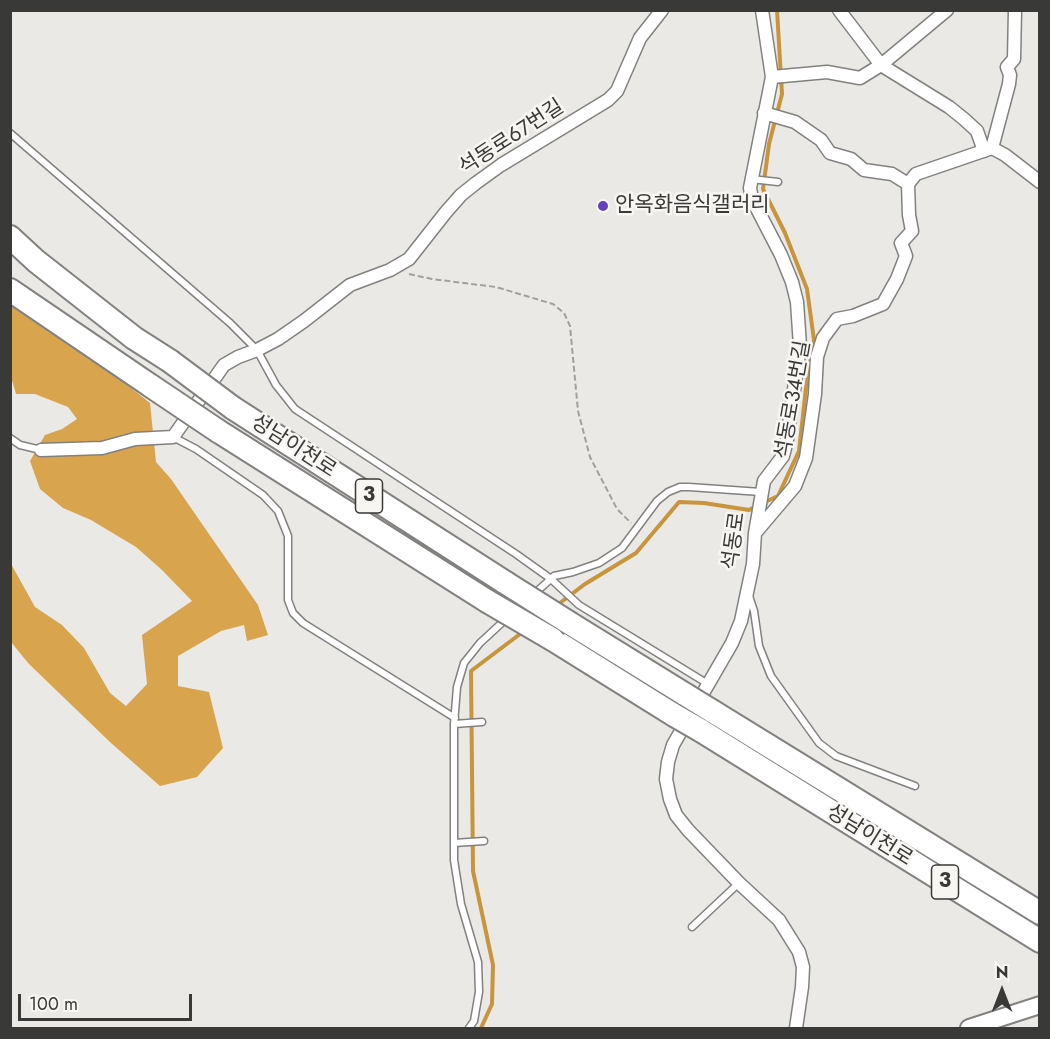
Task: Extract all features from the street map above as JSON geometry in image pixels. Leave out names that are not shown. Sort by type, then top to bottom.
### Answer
[{"type":"highway","name":"성남이천로","points":[[10,237],[36,261],[134,338],[170,361],[232,408],[506,583],[575,614],[686,695],[1040,913]]},
{"type":"highway","name":"성남이천로","points":[[10,290],[219,431],[487,601],[1040,941]]},
{"type":"street","name":"석동로67번길","points":[[172,437],[224,365],[257,350],[304,321],[350,285],[409,259],[446,212],[476,183],[501,165],[608,100],[617,91],[640,38],[662,10]]},
{"type":"street","name":"석동로","points":[[762,10],[779,77],[767,114],[754,179],[750,188],[752,199],[781,255],[792,282],[798,302],[800,346],[787,440],[783,456],[764,481],[755,533],[753,564],[741,621],[735,636],[673,745],[666,779],[676,815],[739,883],[779,920],[799,952],[803,967],[802,987],[795,1029]]},
{"type":"street","points":[[839,10],[881,65],[949,107],[976,131],[988,150],[1014,161],[1040,182]]},
{"type":"street","points":[[779,77],[827,72],[860,78],[881,65],[946,10]]},
{"type":"street","points":[[988,150],[1009,84],[1008,68],[1014,59],[1015,10]]},
{"type":"street","points":[[767,114],[795,122],[821,140],[830,153],[850,159],[864,170],[892,174],[908,184],[916,174],[988,150]]},
{"type":"street","name":"석동로34번길","points":[[755,533],[795,486],[806,458],[815,394],[817,357],[823,338],[837,319],[853,316],[884,304],[897,279],[906,256],[901,243],[912,231],[908,184]]},
{"type":"street","points":[[41,450],[102,448],[135,439],[172,437]]},
{"type":"street","points":[[969,1029],[1040,1005]]},
{"type":"lane","points":[[10,133],[230,323],[257,350],[276,385],[295,409],[551,579],[557,584],[575,614],[708,684]]},
{"type":"lane","points":[[754,179],[774,181]]},
{"type":"lane","points":[[172,437],[196,449],[263,495],[278,511],[288,536],[288,600],[293,613],[303,623],[457,722],[480,722]]},
{"type":"lane","points":[[10,438],[20,445],[41,450]]},
{"type":"lane","points":[[469,1029],[474,1020],[479,992],[478,962],[461,904],[454,860],[457,843],[457,687],[464,663],[480,643],[551,579],[599,563],[622,548],[657,501],[668,492],[680,487],[762,494]]},
{"type":"lane","points":[[747,593],[754,611],[759,646],[771,676],[819,743],[836,756],[915,786]]},
{"type":"lane","points":[[457,843],[482,842]]},
{"type":"lane","points":[[693,927],[739,883]]},
{"type":"path","points":[[398,265],[411,275],[496,287],[553,304],[564,313],[570,326],[578,411],[590,457],[617,508],[637,529]]},
{"type":"shaded area","points":[[11,303],[61,332],[150,403],[156,462],[171,479],[258,605],[268,635],[247,641],[244,625],[221,631],[178,656],[178,686],[209,692],[223,748],[197,777],[160,786],[111,743],[29,664],[11,642],[10,562],[35,607],[62,625],[84,648],[110,693],[126,706],[147,684],[142,635],[192,601],[136,547],[91,520],[63,508],[40,489],[30,461],[45,435],[62,429],[77,419],[68,407],[35,394],[16,394],[11,377]]},
{"type":"waterway","points":[[763,503],[778,496],[799,451],[814,340],[807,289],[785,233],[763,189],[769,144],[782,94],[777,10]]},
{"type":"waterway","points":[[556,606],[585,584],[636,553],[679,502],[704,503],[749,510],[756,506]]},
{"type":"waterway","points":[[481,1028],[492,1004],[493,965],[473,871],[471,671],[524,631]]},
{"type":"place","name":"안옥화음식갤러리","points":[[603,206]]}]
